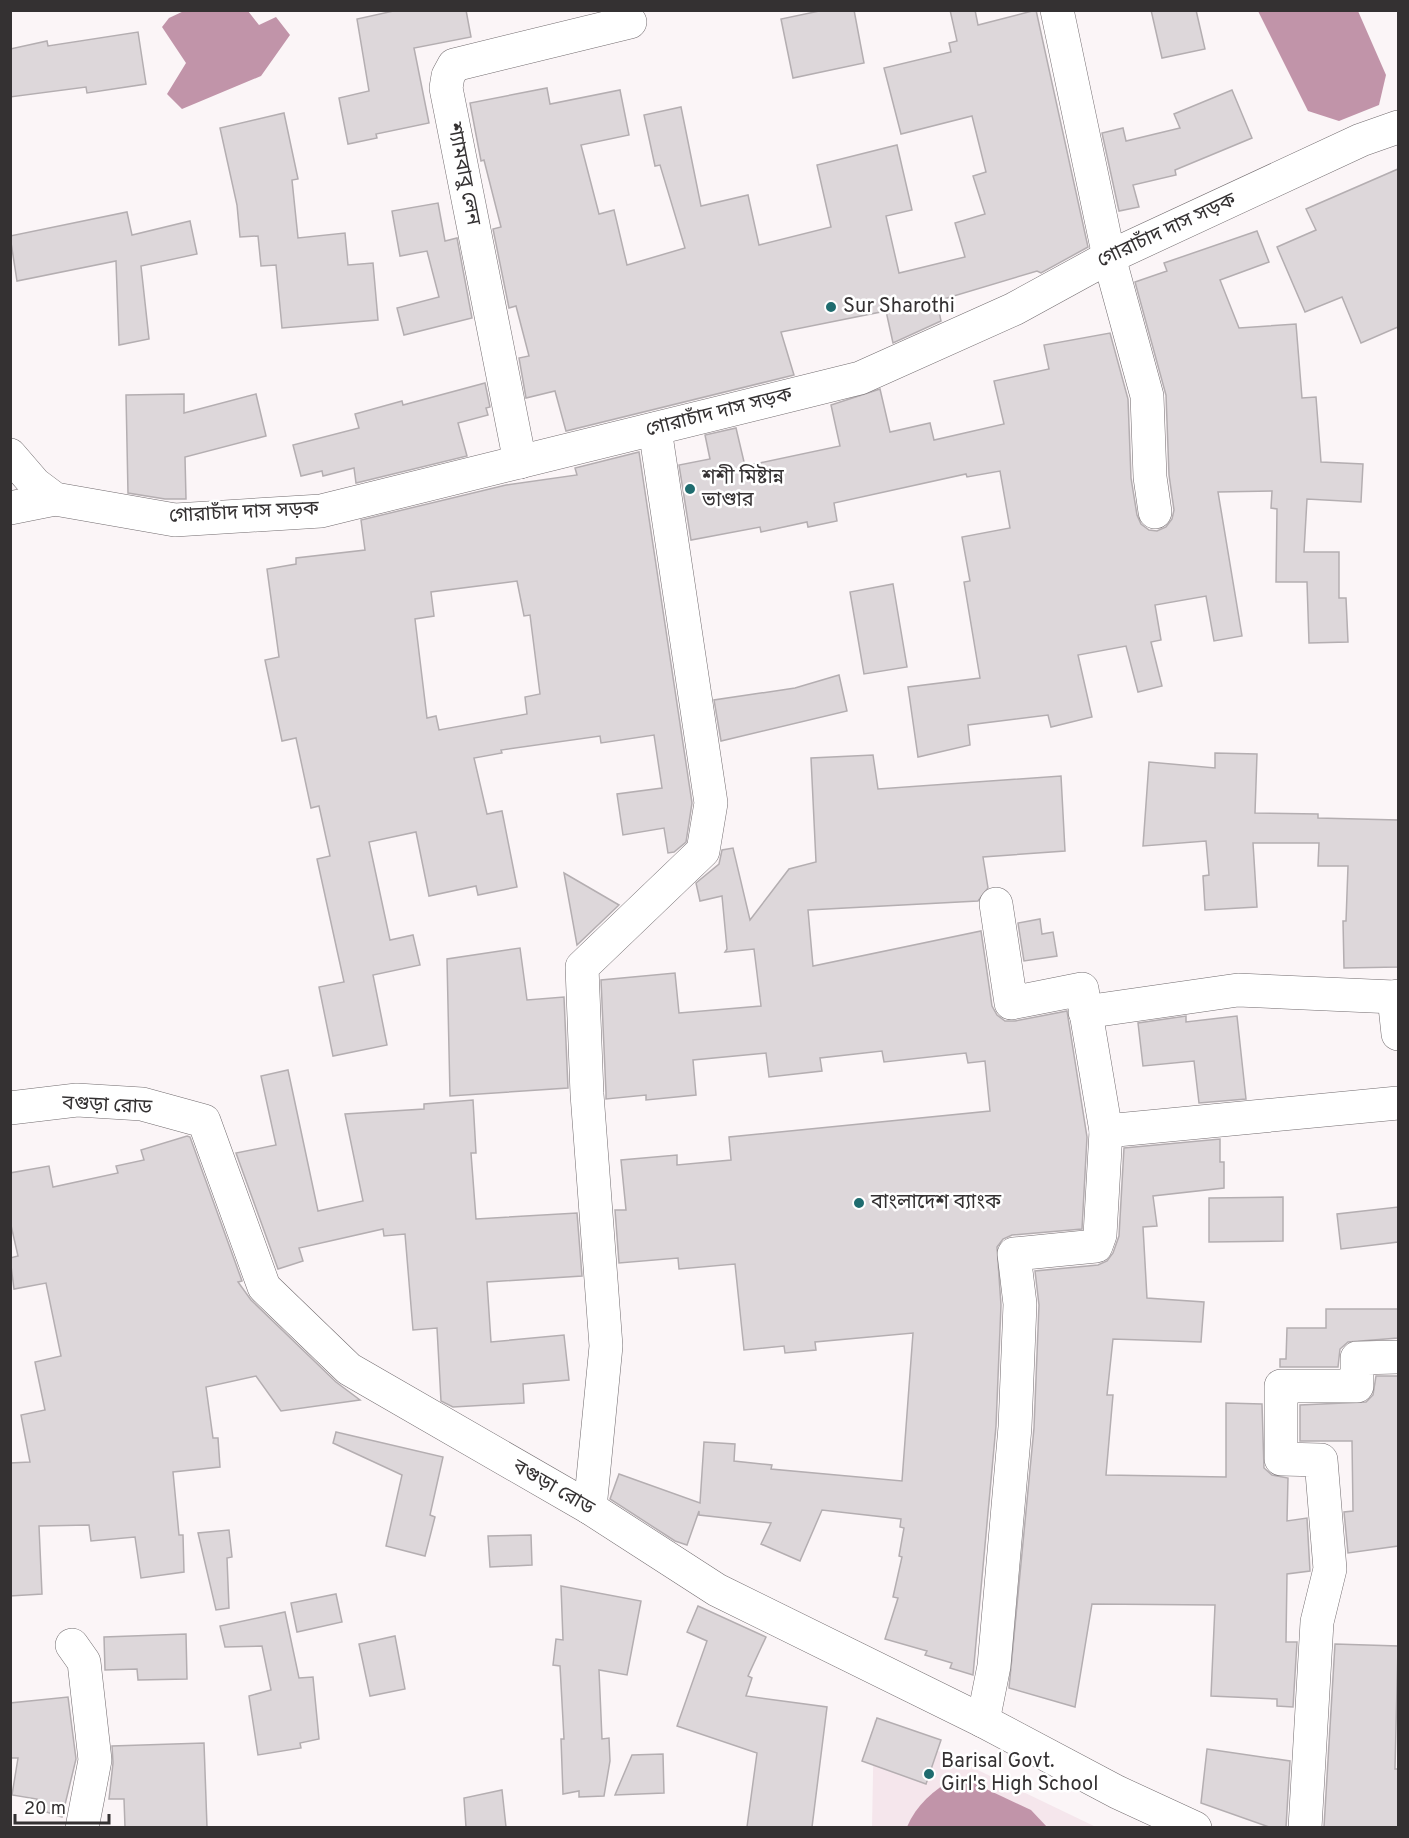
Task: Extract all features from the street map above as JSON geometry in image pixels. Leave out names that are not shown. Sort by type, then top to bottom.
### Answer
[{"type":"street","points":[[1057,10],[1109,257],[1147,396],[1150,477],[1155,512]]},
{"type":"street","name":"শ্যামবাবু লেন","points":[[520,462],[446,88],[448,76],[454,65],[630,22]]},
{"type":"street","name":"গোরাচাঁদ দাস সড়ক","points":[[10,455],[35,484],[55,499],[175,520],[321,511],[860,378],[1014,309],[1109,257],[1361,140],[1398,127]]},
{"type":"street","points":[[590,1509],[606,1346],[587,1094],[582,967],[703,851],[711,803],[655,429]]},
{"type":"street","points":[[10,508],[55,499]]},
{"type":"street","points":[[983,1721],[994,1666],[1015,1427],[1020,1304],[1014,1254],[1096,1246],[1100,1235],[1106,1131],[1082,988],[1011,1003],[996,904]]},
{"type":"street","points":[[1085,1012],[1238,990],[1396,996],[1398,1034]]},
{"type":"street","name":"বগুড়া রোড","points":[[10,1108],[77,1100],[142,1104],[204,1121],[264,1287],[349,1369],[590,1509],[717,1590],[983,1721],[1117,1792],[1195,1827]]},
{"type":"street","points":[[1106,1131],[1398,1103]]},
{"type":"street","points":[[1305,1827],[1317,1622],[1330,1569],[1321,1460],[1281,1459],[1281,1386],[1357,1386],[1357,1358],[1398,1357]]},
{"type":"street","points":[[72,1645],[84,1662],[95,1760],[82,1827]]},
{"type":"shaded area","points":[[186,10],[248,11],[259,25],[276,17],[290,35],[261,76],[182,109],[167,94],[186,63],[162,27],[169,18]]},
{"type":"shaded area","points":[[1258,11],[1358,11],[1386,75],[1379,105],[1339,121],[1308,111]]},
{"type":"shaded area","name":"Barisal Govt. Girl's High School","points":[[874,1720],[1096,1827],[872,1828]]},
{"type":"shaded area","points":[[954,1778],[965,1779],[1031,1810],[1047,1827],[907,1827],[915,1812],[926,1799]]},
{"type":"building","points":[[398,10],[466,10],[471,37],[414,48],[429,123],[376,134],[377,138],[348,144],[339,98],[369,91],[357,19]]},
{"type":"building","points":[[824,10],[854,10],[864,63],[793,78],[781,19]]},
{"type":"building","points":[[950,10],[975,10],[978,25],[1036,10],[1088,247],[1041,273],[1037,271],[937,301],[941,321],[893,343],[886,311],[781,332],[794,375],[566,431],[555,391],[526,398],[519,358],[529,356],[516,306],[509,308],[493,229],[501,227],[484,160],[481,161],[470,103],[547,88],[550,104],[620,90],[629,135],[581,145],[599,214],[614,210],[627,265],[685,248],[660,165],[655,166],[644,115],[681,107],[701,206],[748,195],[759,245],[831,227],[817,165],[897,145],[912,210],[886,216],[899,273],[965,257],[955,223],[985,214],[973,176],[986,172],[972,116],[901,134],[884,68],[951,52],[949,43],[957,41]]},
{"type":"building","points":[[1151,10],[1196,10],[1205,49],[1162,58]]},
{"type":"building","points":[[138,32],[146,84],[87,93],[86,87],[10,97],[10,49],[47,41],[48,46]]},
{"type":"building","points":[[1232,90],[1252,138],[1175,170],[1176,175],[1133,185],[1139,207],[1119,211],[1102,133],[1123,128],[1126,141],[1180,128],[1174,114]]},
{"type":"building","points":[[284,113],[298,179],[292,180],[298,238],[345,233],[348,265],[373,263],[378,320],[282,328],[276,265],[261,266],[258,236],[240,237],[237,205],[220,128]]},
{"type":"building","points":[[1398,169],[1398,327],[1361,343],[1342,297],[1305,312],[1277,247],[1316,230],[1306,209]]},
{"type":"building","points":[[438,203],[445,241],[457,238],[472,318],[404,335],[397,308],[439,297],[427,251],[400,256],[392,211]]},
{"type":"building","points":[[127,212],[132,235],[190,221],[197,254],[141,266],[149,339],[119,345],[116,261],[17,281],[10,236]]},
{"type":"building","points":[[1257,231],[1269,262],[1220,280],[1239,328],[1296,324],[1302,398],[1316,397],[1321,462],[1363,464],[1361,502],[1307,499],[1304,552],[1339,552],[1339,598],[1346,598],[1348,642],[1309,643],[1307,582],[1276,582],[1277,509],[1271,508],[1272,491],[1218,492],[1242,636],[1214,641],[1206,596],[1155,605],[1161,640],[1151,642],[1162,686],[1138,692],[1126,646],[1078,655],[1092,717],[1051,727],[1048,715],[968,725],[970,745],[918,757],[908,687],[980,678],[964,582],[970,581],[962,537],[1010,528],[1000,471],[967,477],[966,474],[834,503],[837,521],[808,527],[807,522],[761,532],[760,527],[691,540],[679,465],[710,459],[705,435],[736,428],[745,466],[840,446],[831,405],[880,389],[890,432],[930,423],[934,440],[1004,424],[994,381],[1049,369],[1044,345],[1110,333],[1128,399],[1131,478],[1137,515],[1141,524],[1149,530],[1157,531],[1166,527],[1172,519],[1174,510],[1169,475],[1166,395],[1135,282],[1167,271],[1164,263]]},
{"type":"building","points":[[485,383],[490,407],[486,408],[488,415],[458,423],[467,456],[356,483],[354,468],[323,476],[322,471],[301,476],[293,445],[359,428],[355,414],[402,401],[403,405]]},
{"type":"building","points":[[184,394],[184,413],[256,394],[266,436],[185,457],[186,499],[165,499],[128,493],[126,395]]},
{"type":"building","points":[[639,452],[692,803],[686,842],[674,852],[668,853],[664,828],[623,835],[617,794],[662,788],[654,735],[601,743],[600,736],[501,750],[502,753],[474,758],[487,814],[502,811],[517,887],[478,895],[476,886],[429,896],[416,832],[369,842],[390,940],[413,935],[420,965],[373,975],[387,1045],[333,1056],[319,987],[344,982],[317,859],[330,856],[319,806],[311,808],[296,738],[282,741],[265,660],[279,657],[267,569],[296,564],[296,558],[365,550],[361,520],[506,485],[577,475],[575,468]],"holes":[[[517,581],[524,616],[530,615],[540,694],[525,697],[527,714],[439,730],[436,716],[427,718],[415,619],[434,616],[431,592]]]},
{"type":"building","points":[[893,584],[907,667],[864,674],[850,592]]},
{"type":"building","points":[[839,675],[847,711],[721,741],[714,700],[795,688]]},
{"type":"building","points":[[1215,753],[1257,754],[1255,813],[1318,814],[1318,818],[1398,820],[1398,967],[1344,968],[1343,921],[1346,921],[1348,866],[1318,866],[1319,843],[1253,843],[1257,907],[1205,910],[1203,876],[1209,875],[1206,841],[1143,846],[1149,762],[1215,768]]},
{"type":"building","points":[[873,755],[878,789],[1061,776],[1065,851],[983,857],[988,888],[978,901],[808,910],[813,966],[981,931],[992,1006],[997,1015],[1005,1021],[1015,1021],[1067,1011],[1087,1137],[1082,1229],[1012,1235],[1003,1239],[997,1247],[1001,1305],[996,1426],[973,1675],[950,1668],[952,1663],[925,1655],[927,1651],[885,1639],[898,1598],[893,1597],[902,1557],[899,1556],[904,1528],[900,1527],[901,1519],[822,1510],[800,1561],[761,1544],[771,1523],[699,1515],[699,1511],[687,1545],[675,1541],[610,1499],[619,1474],[700,1503],[704,1442],[735,1444],[734,1461],[772,1465],[771,1469],[902,1481],[913,1333],[815,1342],[816,1350],[785,1353],[784,1346],[744,1350],[735,1264],[679,1269],[678,1258],[619,1263],[615,1210],[626,1210],[621,1160],[677,1155],[677,1165],[731,1160],[729,1137],[990,1111],[985,1061],[968,1063],[966,1053],[884,1062],[882,1051],[820,1058],[822,1071],[769,1077],[766,1053],[693,1060],[696,1095],[646,1100],[646,1095],[606,1099],[601,980],[675,973],[679,1013],[761,1006],[754,949],[725,952],[727,949],[722,896],[700,901],[696,883],[719,864],[722,850],[733,848],[750,920],[789,869],[816,862],[811,758]]},
{"type":"building","points":[[564,873],[619,905],[577,945]]},
{"type":"building","points":[[1040,919],[1042,934],[1053,932],[1057,956],[1024,961],[1018,923]]},
{"type":"building","points":[[520,948],[527,1000],[564,997],[568,1088],[450,1096],[447,959]]},
{"type":"building","points":[[1186,1016],[1186,1022],[1237,1016],[1246,1099],[1199,1103],[1194,1061],[1143,1066],[1138,1023]]},
{"type":"building","points":[[288,1070],[318,1211],[363,1201],[345,1114],[424,1109],[424,1104],[473,1100],[476,1153],[471,1153],[476,1219],[577,1213],[582,1276],[487,1282],[491,1342],[564,1335],[569,1380],[523,1384],[524,1403],[453,1407],[441,1401],[437,1328],[413,1330],[405,1234],[384,1236],[383,1229],[299,1248],[303,1261],[278,1269],[236,1153],[276,1145],[261,1076]]},
{"type":"building","points":[[190,1137],[242,1281],[238,1282],[251,1300],[336,1382],[360,1400],[281,1411],[256,1376],[206,1387],[213,1438],[218,1438],[220,1467],[173,1472],[179,1535],[183,1535],[184,1572],[141,1578],[135,1537],[91,1541],[89,1525],[39,1526],[42,1594],[10,1596],[10,1463],[30,1462],[21,1415],[45,1410],[35,1362],[61,1356],[46,1283],[14,1289],[10,1258],[18,1256],[10,1221],[10,1173],[49,1166],[53,1187],[118,1173],[116,1166],[144,1160],[141,1150]]},
{"type":"building","points":[[1220,1139],[1220,1162],[1224,1162],[1224,1188],[1153,1196],[1157,1226],[1143,1227],[1147,1298],[1204,1302],[1201,1342],[1113,1339],[1107,1395],[1113,1395],[1106,1475],[1226,1477],[1226,1403],[1262,1404],[1264,1468],[1272,1475],[1288,1478],[1287,1521],[1307,1518],[1310,1571],[1287,1574],[1286,1642],[1297,1642],[1293,1707],[1277,1706],[1277,1699],[1211,1696],[1215,1605],[1092,1604],[1075,1707],[1009,1688],[1034,1428],[1039,1305],[1035,1271],[1098,1265],[1107,1261],[1113,1253],[1119,1236],[1124,1148]]},
{"type":"building","points":[[1283,1197],[1283,1241],[1209,1242],[1209,1198]]},
{"type":"building","points":[[1398,1207],[1398,1242],[1341,1249],[1337,1214]]},
{"type":"building","points":[[1326,1309],[1398,1309],[1398,1338],[1348,1342],[1340,1349],[1338,1367],[1280,1367],[1280,1359],[1286,1359],[1287,1328],[1326,1328]]},
{"type":"building","points":[[1376,1376],[1398,1376],[1398,1546],[1348,1553],[1344,1512],[1353,1511],[1352,1441],[1300,1441],[1300,1405],[1366,1402],[1373,1395]]},
{"type":"building","points":[[336,1432],[443,1457],[430,1515],[435,1517],[425,1556],[386,1546],[402,1475],[333,1443]]},
{"type":"building","points":[[229,1530],[232,1557],[227,1558],[229,1608],[216,1610],[198,1533]]},
{"type":"building","points":[[531,1535],[532,1565],[490,1567],[488,1536]]},
{"type":"building","points":[[561,1586],[641,1601],[627,1675],[599,1670],[602,1739],[609,1738],[610,1761],[604,1796],[579,1797],[579,1791],[563,1794],[561,1739],[564,1739],[560,1666],[553,1665],[556,1639],[563,1640]]},
{"type":"building","points":[[336,1594],[342,1622],[297,1632],[291,1603]]},
{"type":"building","points":[[698,1606],[766,1637],[748,1676],[752,1678],[746,1696],[827,1707],[812,1827],[747,1827],[757,1753],[677,1726],[707,1641],[687,1632]]},
{"type":"building","points":[[285,1612],[299,1678],[313,1677],[319,1739],[300,1743],[301,1748],[258,1755],[249,1696],[271,1690],[262,1646],[225,1647],[220,1626]]},
{"type":"building","points":[[186,1634],[187,1679],[138,1680],[137,1669],[105,1670],[104,1637]]},
{"type":"building","points":[[395,1636],[405,1689],[370,1696],[359,1644]]},
{"type":"building","points":[[1335,1644],[1398,1646],[1395,1769],[1398,1769],[1398,1827],[1324,1827]]},
{"type":"building","points":[[68,1697],[76,1759],[62,1817],[34,1808],[37,1799],[12,1795],[18,1758],[10,1758],[10,1703]]},
{"type":"building","points":[[877,1718],[941,1740],[926,1784],[862,1761]]},
{"type":"building","points":[[204,1743],[207,1827],[125,1827],[124,1799],[109,1799],[113,1763],[112,1746]]},
{"type":"building","points":[[1207,1749],[1290,1761],[1286,1827],[1269,1827],[1201,1803]]},
{"type":"building","points":[[663,1754],[664,1793],[615,1795],[632,1755]]},
{"type":"building","points":[[502,1790],[506,1827],[466,1827],[464,1798]]},
{"type":"place","name":"Sur Sharothi","points":[[831,307]]},
{"type":"place","name":"শশী মিষ্টান্ন ভাণ্ডার","points":[[690,489]]},
{"type":"place","name":"বাংলাদেশ ব্যাংক","points":[[859,1203]]},
{"type":"place","name":"Barisal Govt. Girl's High School","points":[[929,1774]]}]
